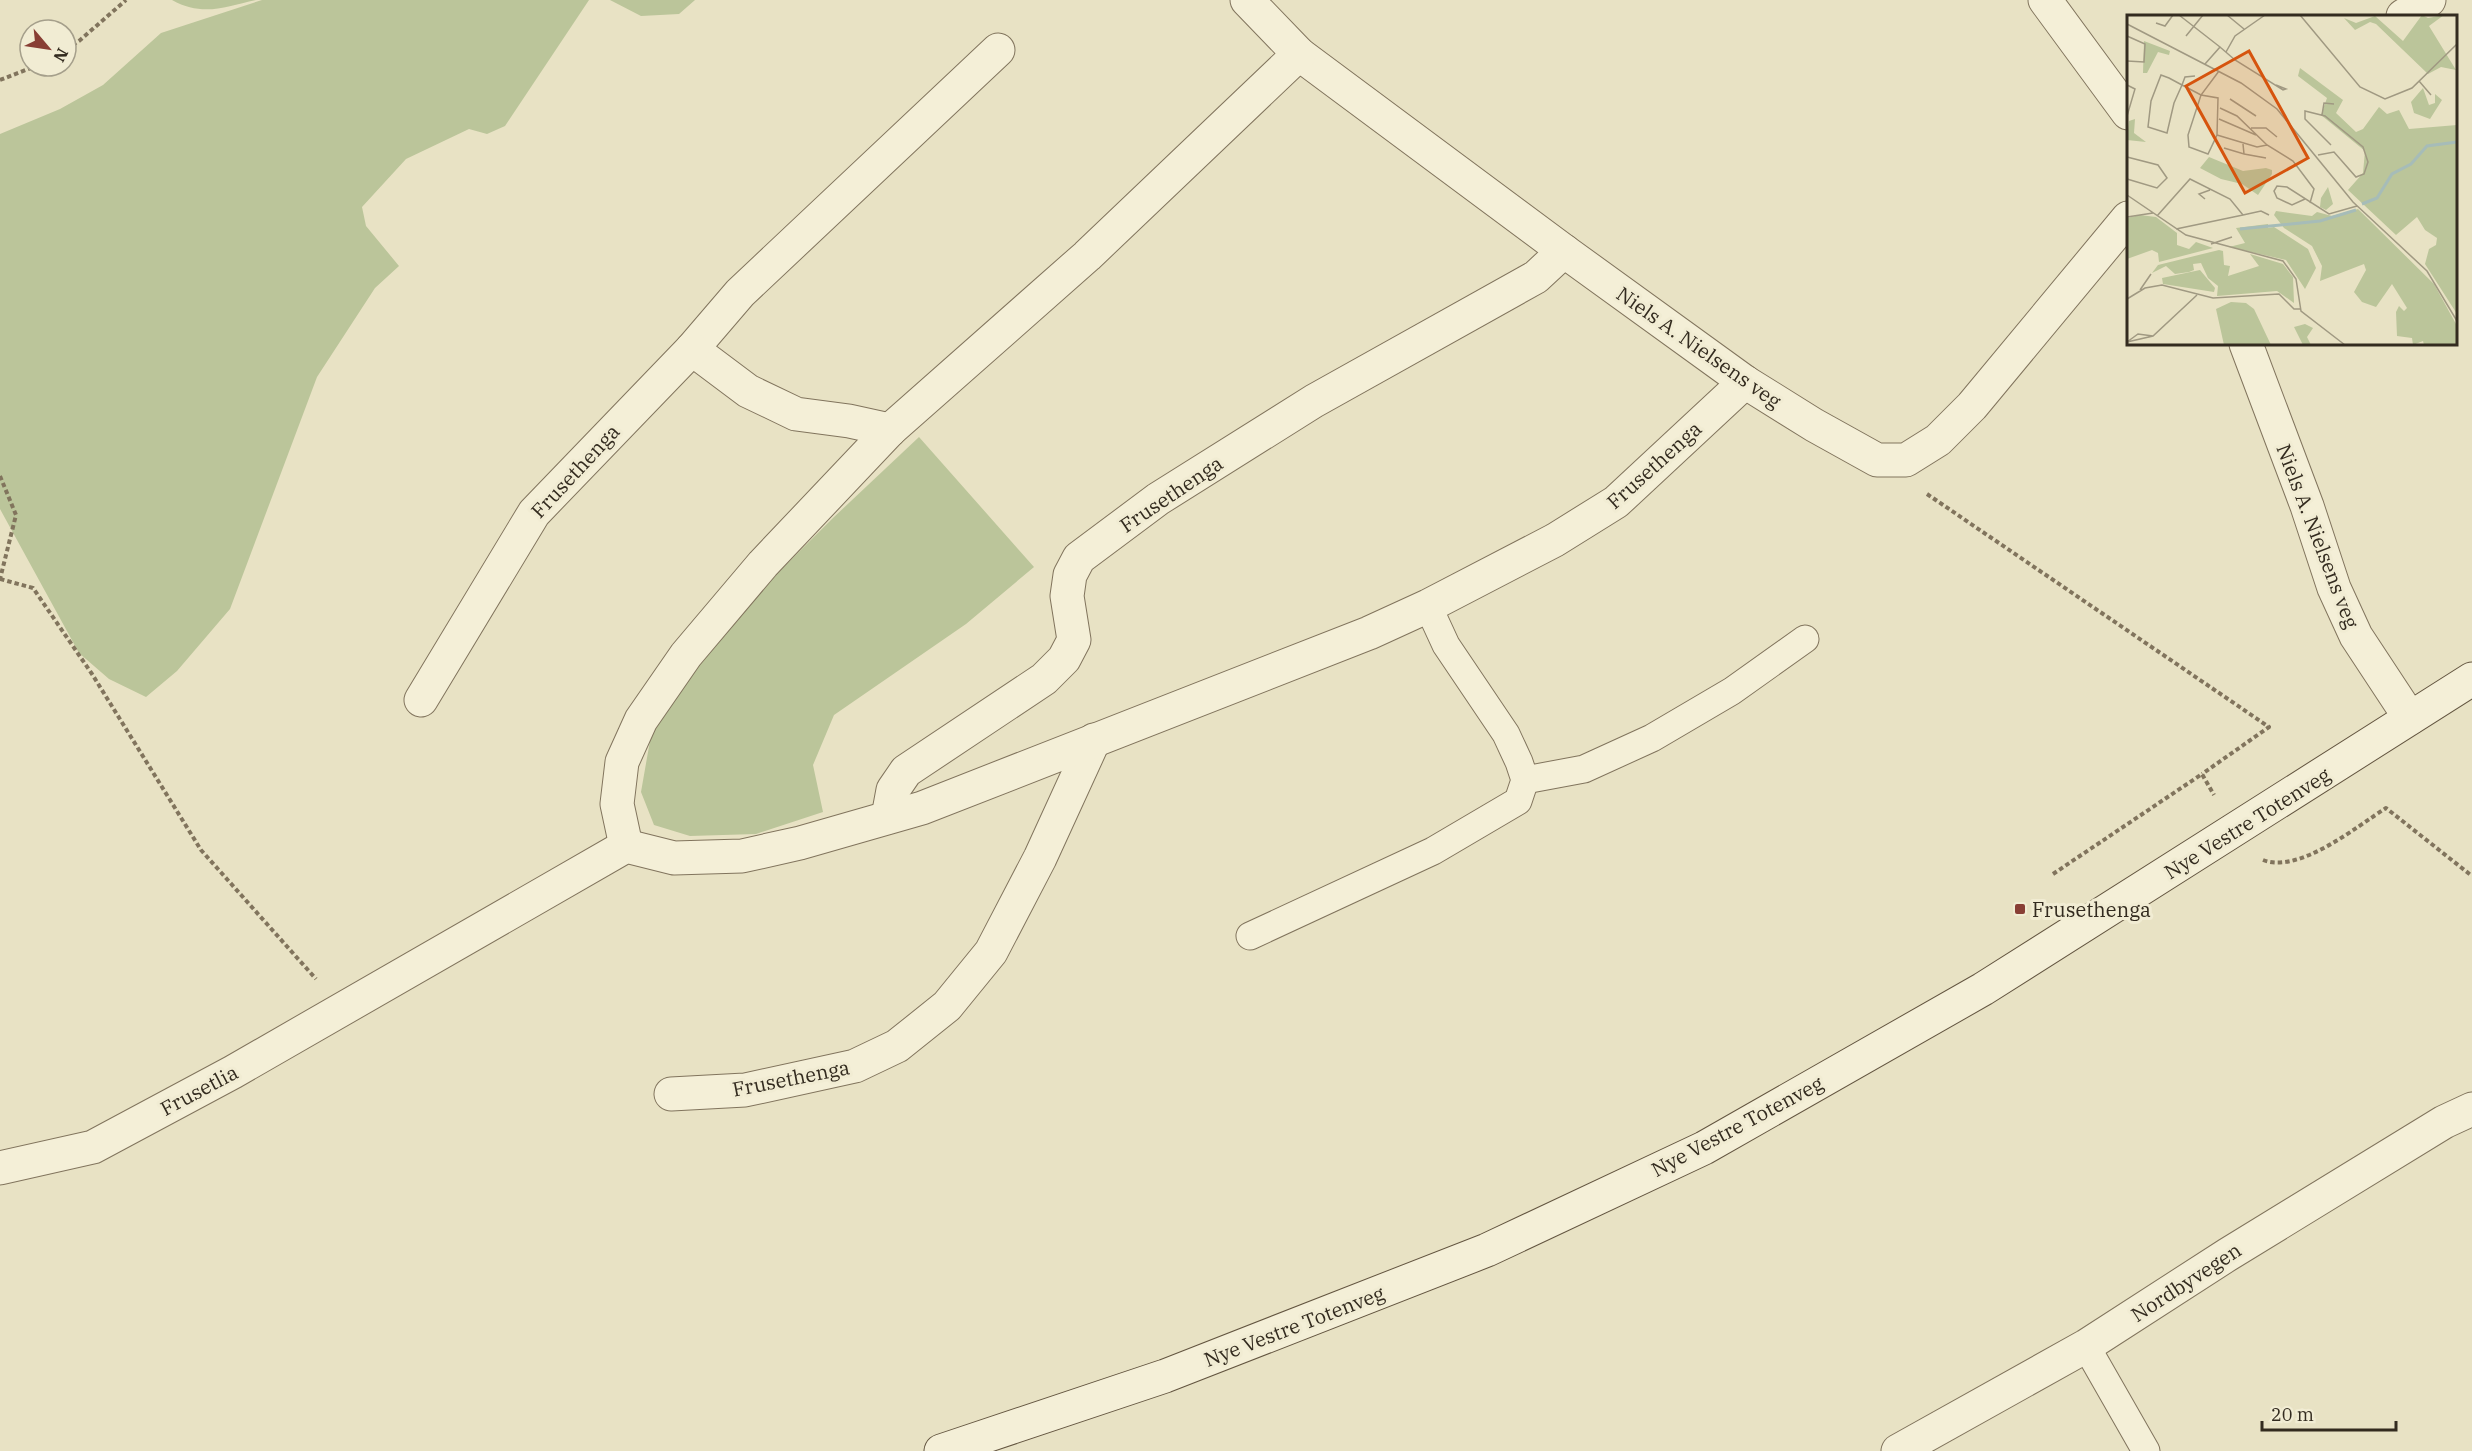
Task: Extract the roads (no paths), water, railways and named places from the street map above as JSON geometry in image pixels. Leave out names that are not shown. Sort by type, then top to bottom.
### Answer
[{"type":"street","name":"Niels A. Nielsens veg","points":[[1247,0],[1299,54],[1564,251],[1745,382],[1814,425],[1877,460],[1906,460],[1938,440],[1972,405],[2127,219]]},
{"type":"street","points":[[2045,0],[2127,113]]},
{"type":"street","points":[[2405,15],[2429,0]]},
{"type":"street","name":"Frusethenga","points":[[421,700],[534,513],[692,349],[740,293],[998,50]]},
{"type":"street","points":[[626,846],[617,804],[619,783],[622,762],[641,720],[686,655],[755,573],[890,430],[1087,256],[1299,54]]},
{"type":"street","name":"Frusethenga","points":[[888,816],[893,790],[906,771],[1044,679],[1064,659],[1074,640],[1067,596],[1070,575],[1079,558],[1158,499],[1314,401],[1536,277],[1564,251]]},
{"type":"street","name":"Niels A. Nielsens veg","points":[[2246,345],[2307,506],[2334,588],[2356,636],[2410,718]]},
{"type":"street","points":[[692,349],[748,391],[796,414],[849,421],[890,430]]},
{"type":"street","name":"Frusethenga","points":[[626,846],[674,858],[742,856],[800,843],[922,808],[1358,637],[1428,606],[1555,540],[1616,502],[1745,382]]},
{"type":"street","name":"Nye Vestre Totenveg","points":[[941,1451],[1165,1376],[1487,1250],[1704,1148],[1983,989],[2472,679]]},
{"type":"street","name":"Frusethenga","points":[[671,1094],[745,1090],[855,1066],[897,1046],[947,1006],[992,952],[1040,858],[1094,740]]},
{"type":"street","name":"Frusetlia","points":[[0,1168],[93,1147],[233,1072],[626,846]]},
{"type":"street","name":"Nordbyvegen","points":[[1898,1451],[2086,1346],[2237,1249],[2445,1122],[2472,1109]]},
{"type":"lane","points":[[1250,936],[1433,851],[1518,801],[1525,780],[1506,734],[1446,645],[1428,606]]},
{"type":"lane","points":[[1525,780],[1584,769],[1652,738],[1732,691],[1805,639]]},
{"type":"lane","points":[[2086,1346],[2146,1451]]},
{"type":"place","name":"Frusethenga","points":[[2020,909]]}]
